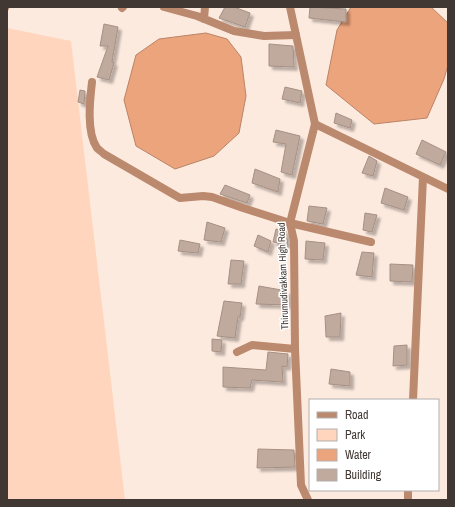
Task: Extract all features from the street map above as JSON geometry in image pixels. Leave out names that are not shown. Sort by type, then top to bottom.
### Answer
[{"type":"street","points":[[164,7],[197,16],[234,31],[264,36],[296,36]]},
{"type":"street","points":[[204,19],[205,7]]},
{"type":"street","name":"Thirumudivakkam High Road","points":[[290,7],[315,124],[290,223],[294,241],[295,349],[301,486],[308,500]]},
{"type":"street","points":[[92,82],[90,127],[97,148],[104,154],[180,198],[202,196],[212,197],[290,223],[371,242]]},
{"type":"street","points":[[315,124],[448,189]]},
{"type":"street","points":[[413,399],[423,177]]},
{"type":"street","points":[[237,352],[252,345],[295,349]]},
{"type":"green space","points":[[7,28],[71,41],[125,500],[7,500]]},
{"type":"water","points":[[351,7],[431,7],[448,23],[448,65],[444,79],[427,118],[374,124],[326,85],[337,30]]},
{"type":"water","points":[[206,33],[227,39],[241,57],[246,96],[239,133],[214,156],[175,169],[136,146],[124,100],[136,55],[159,39]]},
{"type":"building","points":[[225,7],[234,7],[250,13],[245,27],[219,18]]},
{"type":"building","points":[[310,7],[346,9],[346,22],[309,18]]},
{"type":"building","points":[[104,24],[118,27],[112,62],[114,63],[109,80],[97,77],[108,46],[100,46]]},
{"type":"building","points":[[269,44],[293,46],[294,67],[269,66]]},
{"type":"building","points":[[285,87],[302,91],[300,103],[282,99]]},
{"type":"building","points":[[80,90],[85,91],[84,104],[78,102]]},
{"type":"building","points":[[336,113],[352,120],[350,128],[334,123]]},
{"type":"building","points":[[276,130],[300,136],[292,175],[281,172],[286,144],[273,142]]},
{"type":"building","points":[[422,140],[446,152],[440,165],[416,154]]},
{"type":"building","points":[[369,156],[377,161],[373,176],[362,173]]},
{"type":"building","points":[[255,169],[280,179],[278,192],[252,183]]},
{"type":"building","points":[[225,185],[250,195],[247,203],[220,194]]},
{"type":"building","points":[[385,188],[408,197],[404,210],[381,203]]},
{"type":"building","points":[[309,206],[327,208],[323,224],[307,221]]},
{"type":"building","points":[[365,213],[377,215],[372,232],[363,230]]},
{"type":"building","points":[[207,222],[225,228],[221,242],[204,240]]},
{"type":"building","points":[[276,229],[286,231],[288,245],[273,242]]},
{"type":"building","points":[[258,235],[271,241],[268,252],[254,246]]},
{"type":"building","points":[[180,240],[200,244],[198,253],[178,251]]},
{"type":"building","points":[[306,241],[325,243],[323,260],[305,259]]},
{"type":"building","points":[[362,252],[374,253],[372,277],[356,275]]},
{"type":"building","points":[[231,260],[244,261],[241,284],[228,284]]},
{"type":"building","points":[[390,264],[413,265],[412,282],[390,281]]},
{"type":"building","points":[[259,286],[287,291],[287,305],[256,304]]},
{"type":"building","points":[[224,301],[242,303],[235,338],[217,336]]},
{"type":"building","points":[[341,313],[340,337],[326,337],[325,316]]},
{"type":"building","points":[[212,339],[222,340],[221,352],[212,351]]},
{"type":"building","points":[[407,345],[407,365],[393,366],[394,346]]},
{"type":"building","points":[[268,352],[288,354],[287,367],[282,366],[283,382],[252,380],[250,388],[223,387],[223,367],[266,370]]},
{"type":"building","points":[[331,369],[350,372],[350,386],[329,384]]},
{"type":"building","points":[[258,449],[294,450],[295,467],[257,468]]}]
